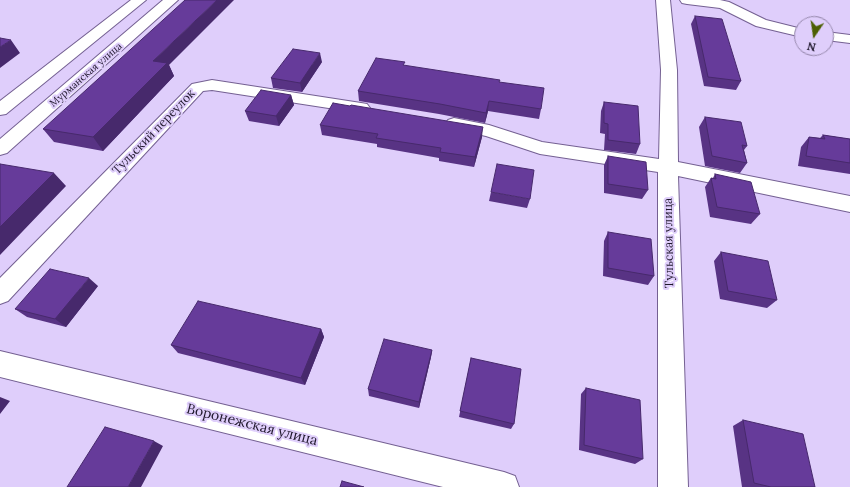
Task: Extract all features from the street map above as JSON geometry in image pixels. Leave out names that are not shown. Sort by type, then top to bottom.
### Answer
[{"type":"street","name":"Мурманская улица","points":[[0,110],[139,0]]},
{"type":"street","name":"Мурманская улица","points":[[0,149],[171,0]]},
{"type":"street","name":"Тульская улица","points":[[663,0],[669,70],[668,167],[672,487]]},
{"type":"street","points":[[687,0],[724,5],[761,23],[794,32]]},
{"type":"street","points":[[834,37],[850,39]]},
{"type":"street","name":"Тульский переулок","points":[[0,294],[198,87],[212,85],[376,111]]},
{"type":"street","points":[[438,121],[489,131],[540,148],[668,167],[850,204]]},
{"type":"street","name":"Воронежская улица","points":[[0,364],[504,487]]},
{"type":"building","points":[[185,0],[217,0],[153,61],[167,63],[93,137],[43,129]]},
{"type":"building","points":[[695,16],[722,19],[741,81],[708,77]]},
{"type":"building","points":[[0,38],[11,40],[0,47]]},
{"type":"building","points":[[293,49],[320,53],[300,83],[271,78]]},
{"type":"building","points":[[376,58],[405,62],[403,65],[500,80],[499,82],[544,88],[541,109],[489,101],[486,113],[358,91]]},
{"type":"building","points":[[261,90],[291,95],[276,116],[245,111]]},
{"type":"building","points":[[604,102],[638,106],[640,144],[608,140],[608,124],[604,123]]},
{"type":"building","points":[[333,103],[483,127],[475,157],[440,152],[441,148],[376,138],[378,134],[320,125]]},
{"type":"building","points":[[705,117],[741,122],[747,146],[742,145],[747,163],[712,156]]},
{"type":"building","points":[[823,135],[850,139],[850,163],[806,156],[809,137],[825,139]]},
{"type":"building","points":[[608,156],[646,162],[648,190],[608,184]]},
{"type":"building","points":[[0,164],[54,173],[0,227]]},
{"type":"building","points":[[497,164],[534,170],[530,199],[491,192]]},
{"type":"building","points":[[715,174],[751,182],[760,214],[717,207],[711,178],[716,179]]},
{"type":"building","points":[[608,232],[651,239],[654,276],[608,268]]},
{"type":"building","points":[[721,252],[768,261],[777,300],[728,291]]},
{"type":"building","points":[[50,269],[89,278],[55,319],[15,309]]},
{"type":"building","points":[[198,301],[321,329],[301,378],[171,345]]},
{"type":"building","points":[[384,339],[432,350],[419,402],[368,389]]},
{"type":"building","points":[[471,358],[521,369],[514,424],[460,411]]},
{"type":"building","points":[[586,388],[640,400],[643,459],[584,445]]},
{"type":"building","points":[[743,420],[803,434],[815,487],[771,487],[754,483]]},
{"type":"building","points":[[105,427],[154,441],[128,487],[67,487]]},
{"type":"building","points":[[342,481],[364,487],[340,487]]}]
